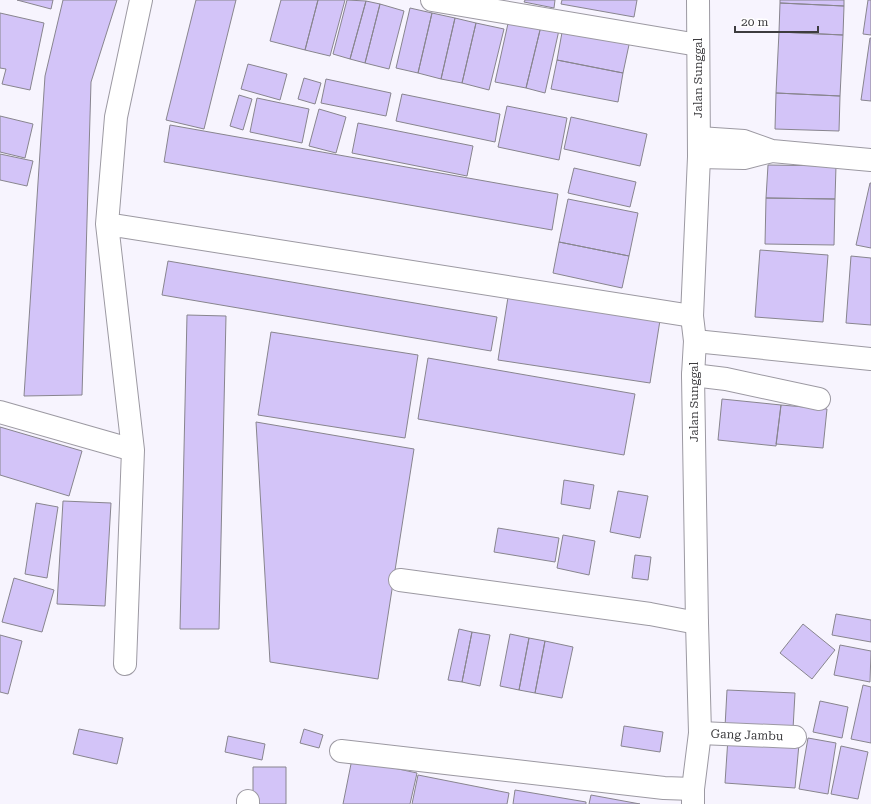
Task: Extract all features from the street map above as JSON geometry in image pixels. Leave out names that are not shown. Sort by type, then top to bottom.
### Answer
[{"type":"main road","points":[[125,664],[133,450],[107,224],[116,117],[141,0]]},
{"type":"main road","points":[[432,0],[698,45]]},
{"type":"main road","name":"Jalan Sunggal","points":[[693,797],[700,733],[696,623],[693,375],[694,341],[692,316],[699,147],[698,0]]},
{"type":"main road","points":[[699,147],[744,158],[772,151],[871,160]]},
{"type":"main road","points":[[107,224],[692,316]]},
{"type":"main road","points":[[694,341],[871,359]]},
{"type":"main road","points":[[693,375],[726,379],[819,399]]},
{"type":"main road","points":[[0,412],[133,450]]},
{"type":"main road","points":[[400,580],[650,614],[696,623]]},
{"type":"main road","name":"Gang Jambu","points":[[700,733],[795,736]]},
{"type":"main road","points":[[341,751],[664,788],[693,797]]},
{"type":"building","points":[[17,0],[53,0],[51,9]]},
{"type":"building","points":[[63,0],[117,0],[91,82],[82,395],[24,396],[45,76]]},
{"type":"building","points":[[196,0],[236,0],[204,129],[166,120]]},
{"type":"building","points":[[281,0],[318,0],[305,50],[270,41]]},
{"type":"building","points":[[318,0],[345,0],[330,56],[305,50]]},
{"type":"building","points":[[347,0],[366,1],[350,59],[333,54]]},
{"type":"building","points":[[525,0],[555,0],[554,8],[524,2]]},
{"type":"building","points":[[562,0],[637,0],[634,17],[561,4]]},
{"type":"building","points":[[780,0],[844,0],[844,6],[780,3]]},
{"type":"building","points":[[868,0],[871,0],[871,35],[863,34]]},
{"type":"building","points":[[366,1],[380,4],[365,63],[350,59]]},
{"type":"building","points":[[780,3],[844,6],[843,35],[779,32]]},
{"type":"building","points":[[380,4],[404,11],[389,69],[365,63]]},
{"type":"building","points":[[410,8],[432,13],[418,73],[396,68]]},
{"type":"building","points":[[0,13],[44,23],[30,90],[2,84],[6,69],[0,68]]},
{"type":"building","points":[[432,13],[455,18],[441,79],[418,73]]},
{"type":"building","points":[[455,18],[476,23],[462,83],[441,79]]},
{"type":"building","points":[[509,19],[541,26],[526,88],[495,82]]},
{"type":"building","points":[[476,23],[504,29],[489,90],[462,83]]},
{"type":"building","points":[[541,26],[559,30],[545,93],[526,88]]},
{"type":"building","points":[[563,27],[630,40],[623,73],[557,60]]},
{"type":"building","points":[[779,32],[843,35],[840,96],[776,93]]},
{"type":"building","points":[[871,38],[871,101],[861,100]]},
{"type":"building","points":[[557,60],[623,73],[618,102],[551,89]]},
{"type":"building","points":[[248,64],[287,74],[280,100],[241,89]]},
{"type":"building","points":[[304,78],[321,83],[315,104],[298,99]]},
{"type":"building","points":[[326,79],[391,93],[386,116],[321,103]]},
{"type":"building","points":[[776,93],[840,96],[839,131],[775,129]]},
{"type":"building","points":[[402,94],[500,114],[495,142],[396,121]]},
{"type":"building","points":[[239,95],[252,99],[243,130],[230,126]]},
{"type":"building","points":[[257,98],[309,109],[302,143],[250,132]]},
{"type":"building","points":[[507,106],[567,118],[559,160],[498,147]]},
{"type":"building","points":[[319,109],[346,117],[336,153],[309,146]]},
{"type":"building","points":[[0,116],[33,124],[25,158],[0,152]]},
{"type":"building","points":[[571,117],[647,134],[640,166],[564,149]]},
{"type":"building","points":[[358,123],[473,146],[467,176],[352,153]]},
{"type":"building","points":[[170,125],[558,194],[552,230],[164,162]]},
{"type":"building","points":[[0,154],[33,161],[27,186],[0,180]]},
{"type":"building","points":[[768,165],[836,166],[835,199],[766,198]]},
{"type":"building","points":[[574,168],[636,182],[630,207],[568,193]]},
{"type":"building","points":[[871,183],[871,248],[856,245]]},
{"type":"building","points":[[766,198],[835,199],[834,245],[765,244]]},
{"type":"building","points":[[568,199],[638,213],[629,256],[559,242]]},
{"type":"building","points":[[559,242],[629,256],[622,288],[553,273]]},
{"type":"building","points":[[760,250],[828,255],[823,322],[755,317]]},
{"type":"building","points":[[851,256],[871,258],[871,325],[846,323]]},
{"type":"building","points":[[168,261],[497,317],[491,351],[162,295]]},
{"type":"building","points":[[509,291],[661,314],[650,383],[498,360]]},
{"type":"building","points":[[187,315],[226,316],[219,629],[180,629]]},
{"type":"building","points":[[271,332],[418,355],[405,438],[258,415]]},
{"type":"building","points":[[428,358],[635,394],[624,455],[418,419]]},
{"type":"building","points":[[722,399],[781,405],[776,446],[718,440]]},
{"type":"building","points":[[781,405],[827,409],[823,448],[776,444]]},
{"type":"building","points":[[256,422],[414,449],[378,679],[270,662]]},
{"type":"building","points":[[0,427],[82,451],[69,496],[0,475]]},
{"type":"building","points":[[564,480],[594,485],[590,509],[561,504]]},
{"type":"building","points":[[618,491],[648,496],[640,538],[610,532]]},
{"type":"building","points":[[63,501],[111,503],[105,606],[57,604]]},
{"type":"building","points":[[36,503],[58,507],[47,578],[25,574]]},
{"type":"building","points":[[498,528],[559,538],[555,562],[494,552]]},
{"type":"building","points":[[563,535],[595,541],[589,575],[557,568]]},
{"type":"building","points":[[635,555],[651,557],[648,580],[632,578]]},
{"type":"building","points":[[14,578],[54,590],[42,632],[2,622]]},
{"type":"building","points":[[836,614],[871,620],[871,642],[832,635]]},
{"type":"building","points":[[803,624],[835,650],[812,679],[780,653]]},
{"type":"building","points":[[459,629],[472,632],[462,682],[448,680]]},
{"type":"building","points":[[472,632],[490,635],[480,686],[462,682]]},
{"type":"building","points":[[510,634],[529,638],[519,690],[500,686]]},
{"type":"building","points":[[0,635],[22,641],[8,694],[0,692]]},
{"type":"building","points":[[529,638],[545,641],[535,693],[519,690]]},
{"type":"building","points":[[545,641],[573,647],[562,698],[535,693]]},
{"type":"building","points":[[840,645],[871,651],[870,682],[834,675]]},
{"type":"building","points":[[863,685],[871,687],[871,743],[851,739]]},
{"type":"building","points":[[727,690],[795,693],[793,729],[725,727]]},
{"type":"building","points":[[820,701],[848,707],[842,738],[813,732]]},
{"type":"building","points":[[624,726],[663,732],[660,752],[621,746]]},
{"type":"building","points":[[79,729],[123,738],[117,764],[73,754]]},
{"type":"building","points":[[304,729],[323,735],[319,748],[300,743]]},
{"type":"building","points":[[228,736],[265,744],[262,760],[225,752]]},
{"type":"building","points":[[728,738],[799,744],[795,788],[725,783]]},
{"type":"building","points":[[808,738],[836,743],[828,794],[799,789]]},
{"type":"building","points":[[841,746],[868,752],[858,799],[831,794]]},
{"type":"building","points":[[352,759],[417,773],[410,804],[343,804]]},
{"type":"building","points":[[253,767],[286,767],[286,804],[253,804]]},
{"type":"building","points":[[418,775],[509,793],[507,804],[412,804]]},
{"type":"building","points":[[515,790],[586,802],[586,804],[513,804]]},
{"type":"building","points":[[591,795],[640,804],[589,804]]}]
